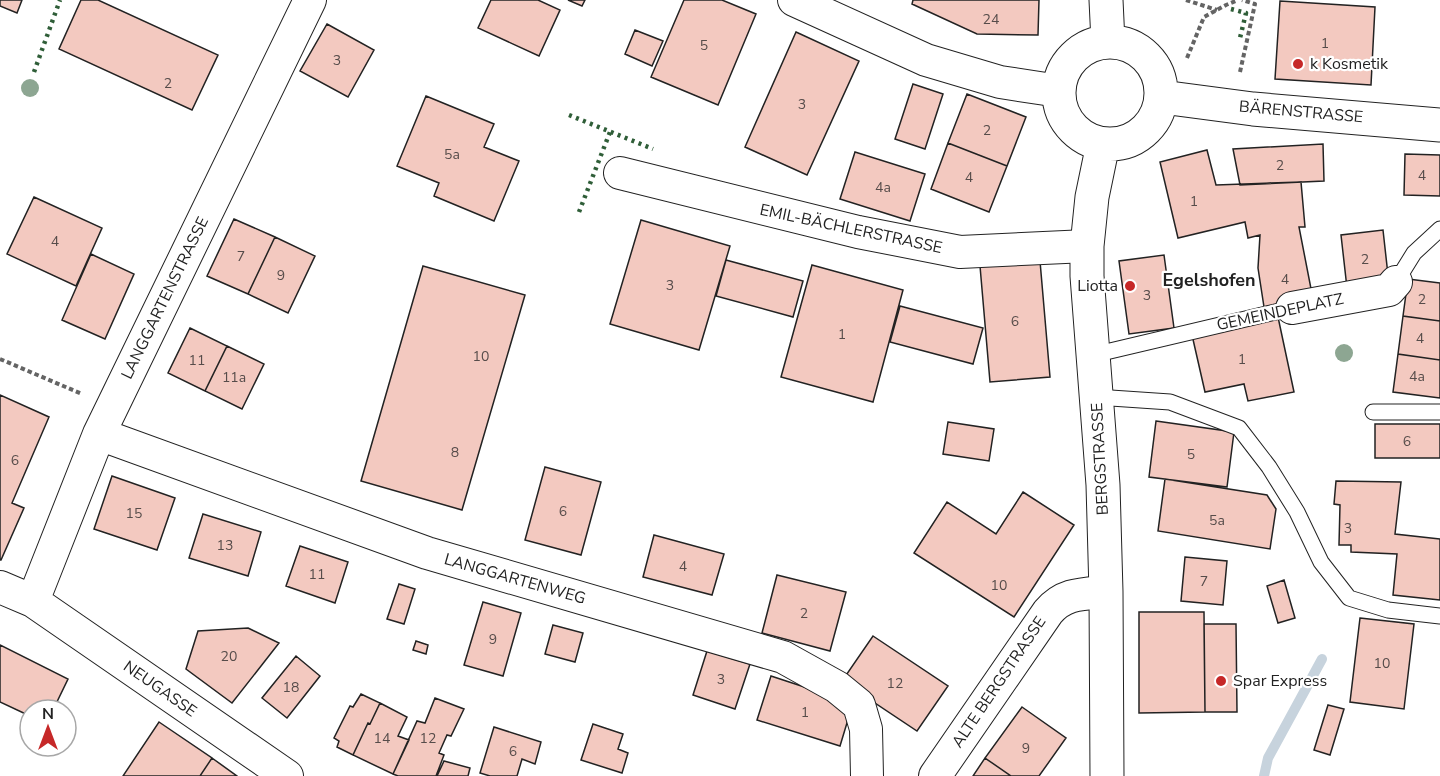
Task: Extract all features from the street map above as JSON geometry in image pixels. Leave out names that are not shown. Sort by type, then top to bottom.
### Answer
[{"type":"main road","points":[[1106,0],[1108,42]]},
{"type":"main road","points":[[1108,42],[1125,44],[1141,51],[1153,64],[1160,79],[1162,97],[1158,113],[1149,127],[1136,138],[1120,143],[1103,144],[1089,140],[1066,120],[1060,106],[1059,91],[1062,76],[1069,62],[1080,52],[1093,45],[1108,42]]},
{"type":"main road","name":"BÄRENSTRASSE","points":[[1162,97],[1253,109],[1440,125]]},
{"type":"main road","name":"BERGSTRASSE","points":[[1103,144],[1092,197],[1087,246],[1087,276],[1103,485],[1107,776]]},
{"type":"street","name":"LANGGARTENSTRASSE","points":[[33,601],[105,420],[310,0]]},
{"type":"street","points":[[794,0],[926,60],[999,82],[1059,91]]},
{"type":"street","name":"EMIL-BÄCHLERSTRASSE","points":[[620,173],[848,230],[960,252],[1087,246]]},
{"type":"street","name":"GEMEINDEPLATZ","points":[[1292,308],[1389,290],[1396,282]]},
{"type":"street","name":"LANGGARTENWEG","points":[[105,420],[426,553],[783,657],[837,687],[859,705],[866,729],[867,776]]},
{"type":"street","name":"NEUGASSE","points":[[0,587],[33,601],[287,776]]},
{"type":"street","name":"ALTE BERGSTRASSE","points":[[935,776],[1056,602],[1070,596],[1106,592]]},
{"type":"lane","name":"GEMEINDEPLATZ","points":[[1396,282],[1414,253],[1440,229]]},
{"type":"lane","name":"GEMEINDEPLATZ","points":[[1093,355],[1292,308]]},
{"type":"lane","points":[[1096,397],[1170,402],[1239,428],[1269,467],[1297,512],[1321,562],[1349,598],[1388,610],[1440,616]]},
{"type":"lane","points":[[1373,412],[1440,412]]},
{"type":"path","points":[[1186,0],[1217,10]]},
{"type":"path","points":[[1187,58],[1204,17],[1240,0],[1255,3],[1239,76]]},
{"type":"path","points":[[0,359],[105,420]]},
{"type":"building","points":[[0,0],[22,0],[17,13],[0,6]]},
{"type":"building","points":[[81,0],[98,0],[218,55],[192,110],[59,49]]},
{"type":"building","points":[[491,0],[538,0],[560,10],[539,56],[478,28]]},
{"type":"building","points":[[568,0],[585,0],[582,6]]},
{"type":"building","points":[[684,0],[722,0],[756,14],[718,105],[651,77]]},
{"type":"building","points":[[913,0],[1039,0],[1038,35],[977,34],[912,4]]},
{"type":"building","points":[[1280,1],[1375,7],[1371,85],[1275,79]]},
{"type":"building","points":[[327,24],[374,50],[348,97],[300,71]]},
{"type":"building","points":[[635,30],[663,41],[652,66],[625,54]]},
{"type":"building","points":[[796,32],[859,61],[807,175],[745,147]]},
{"type":"building","points":[[913,84],[943,94],[925,149],[895,139]]},
{"type":"building","points":[[967,94],[1026,117],[1007,166],[948,143]]},
{"type":"building","points":[[426,96],[494,124],[484,147],[519,161],[494,221],[434,196],[439,183],[397,166]]},
{"type":"building","points":[[948,143],[1007,166],[989,212],[931,189]]},
{"type":"building","points":[[1323,144],[1324,181],[1240,185],[1233,149]]},
{"type":"building","points":[[1207,150],[1216,185],[1301,182],[1305,227],[1299,227],[1313,299],[1264,307],[1258,268],[1260,235],[1248,238],[1245,222],[1178,238],[1160,162]]},
{"type":"building","points":[[855,152],[925,174],[910,221],[840,199]]},
{"type":"building","points":[[1405,154],[1440,155],[1440,196],[1404,195]]},
{"type":"building","points":[[34,197],[102,228],[76,286],[7,254]]},
{"type":"building","points":[[234,219],[275,237],[248,294],[207,276]]},
{"type":"building","points":[[641,220],[730,246],[699,350],[610,324]]},
{"type":"building","points":[[1383,230],[1389,284],[1347,288],[1341,235]]},
{"type":"building","points":[[275,237],[315,256],[288,313],[248,294]]},
{"type":"building","points":[[91,254],[134,274],[105,339],[62,320]]},
{"type":"building","points":[[1164,255],[1174,328],[1129,334],[1119,261]]},
{"type":"building","points":[[726,260],[803,281],[793,317],[716,296]]},
{"type":"building","points":[[1040,261],[1050,377],[990,382],[980,266]]},
{"type":"building","points":[[812,265],[903,290],[873,402],[781,377]]},
{"type":"building","points":[[423,266],[525,295],[462,510],[361,481]]},
{"type":"building","points":[[1408,279],[1440,283],[1440,321],[1403,316]]},
{"type":"building","points":[[900,306],[983,328],[973,364],[890,342]]},
{"type":"building","points":[[1403,316],[1440,321],[1440,360],[1398,354]]},
{"type":"building","points":[[1278,317],[1294,392],[1248,401],[1244,384],[1205,392],[1192,335]]},
{"type":"building","points":[[190,328],[227,346],[205,391],[168,373]]},
{"type":"building","points":[[227,346],[264,364],[242,409],[205,391]]},
{"type":"building","points":[[1398,354],[1440,360],[1440,398],[1393,392]]},
{"type":"building","points":[[0,395],[49,417],[12,503],[24,508],[1,560],[0,560]]},
{"type":"building","points":[[1156,421],[1234,432],[1227,487],[1149,477]]},
{"type":"building","points":[[948,422],[994,429],[989,461],[943,454]]},
{"type":"building","points":[[1375,424],[1440,424],[1440,458],[1375,458]]},
{"type":"building","points":[[545,467],[601,482],[581,555],[525,540]]},
{"type":"building","points":[[112,476],[175,498],[157,550],[94,529]]},
{"type":"building","points":[[1165,479],[1267,495],[1276,509],[1270,549],[1158,531]]},
{"type":"building","points":[[1336,481],[1401,482],[1395,534],[1440,539],[1440,600],[1393,595],[1397,554],[1351,552],[1351,545],[1339,545],[1340,505],[1334,504]]},
{"type":"building","points":[[1023,492],[1074,525],[1014,617],[914,553],[947,502],[996,534]]},
{"type":"building","points":[[203,514],[261,532],[248,576],[189,558]]},
{"type":"building","points":[[654,535],[724,554],[712,595],[643,577]]},
{"type":"building","points":[[300,546],[348,562],[335,603],[286,586]]},
{"type":"building","points":[[1185,557],[1227,561],[1223,605],[1181,601]]},
{"type":"building","points":[[777,575],[846,592],[830,651],[762,633]]},
{"type":"building","points":[[1284,580],[1295,618],[1278,623],[1267,586]]},
{"type":"building","points":[[399,584],[415,589],[404,624],[387,619]]},
{"type":"building","points":[[483,602],[521,613],[503,676],[464,665]]},
{"type":"building","points":[[1139,612],[1204,612],[1205,712],[1139,713]]},
{"type":"building","points":[[1360,618],[1414,624],[1404,709],[1350,702]]},
{"type":"building","points":[[1204,624],[1236,624],[1237,712],[1205,712]]},
{"type":"building","points":[[553,625],[583,633],[575,662],[545,654]]},
{"type":"building","points":[[248,628],[279,643],[232,703],[186,669],[198,631]]},
{"type":"building","points":[[873,636],[948,686],[917,731],[842,681]]},
{"type":"building","points":[[416,641],[428,645],[426,654],[413,650]]},
{"type":"building","points":[[0,645],[68,679],[59,698],[18,698],[18,710],[0,702]]},
{"type":"building","points":[[707,651],[750,664],[735,709],[693,695]]},
{"type":"building","points":[[296,656],[320,676],[287,718],[262,698]]},
{"type":"building","points":[[771,676],[853,703],[840,746],[757,720]]},
{"type":"building","points":[[361,694],[380,703],[353,755],[337,747],[339,741],[334,738],[350,706],[353,707]]},
{"type":"building","points":[[435,698],[464,709],[451,736],[447,735],[439,753],[444,755],[436,776],[393,774],[417,721],[425,723]]},
{"type":"building","points":[[380,703],[407,717],[398,736],[409,740],[393,774],[353,755]]},
{"type":"building","points":[[1328,705],[1344,709],[1330,755],[1314,750]]},
{"type":"building","points":[[1022,707],[1066,738],[1039,776],[1011,776],[985,758]]},
{"type":"building","points":[[159,722],[212,758],[200,776],[123,776]]},
{"type":"building","points":[[593,724],[623,734],[618,749],[628,753],[622,773],[581,760]]},
{"type":"building","points":[[494,727],[541,742],[535,764],[522,759],[517,776],[490,776],[480,773]]},
{"type":"building","points":[[212,758],[237,776],[200,776]]},
{"type":"building","points":[[985,758],[1011,776],[973,776]]},
{"type":"building","points":[[444,761],[470,768],[468,776],[437,776]]},
{"type":"waterway","points":[[1264,776],[1268,758],[1322,659]]},
{"type":"hedge","points":[[34,72],[60,0]]},
{"type":"hedge","points":[[1231,9],[1246,13],[1240,38]]},
{"type":"hedge","points":[[569,115],[653,149]]},
{"type":"hedge","points":[[579,212],[610,132]]},
{"type":"place","name":"k Kosmetik","points":[[1298,64]]},
{"type":"place","name":"Liotta","points":[[1130,286]]},
{"type":"place","name":"Spar Express","points":[[1221,681]]},
{"type":"district","name":"Egelshofen","points":[[1209,280]]}]
